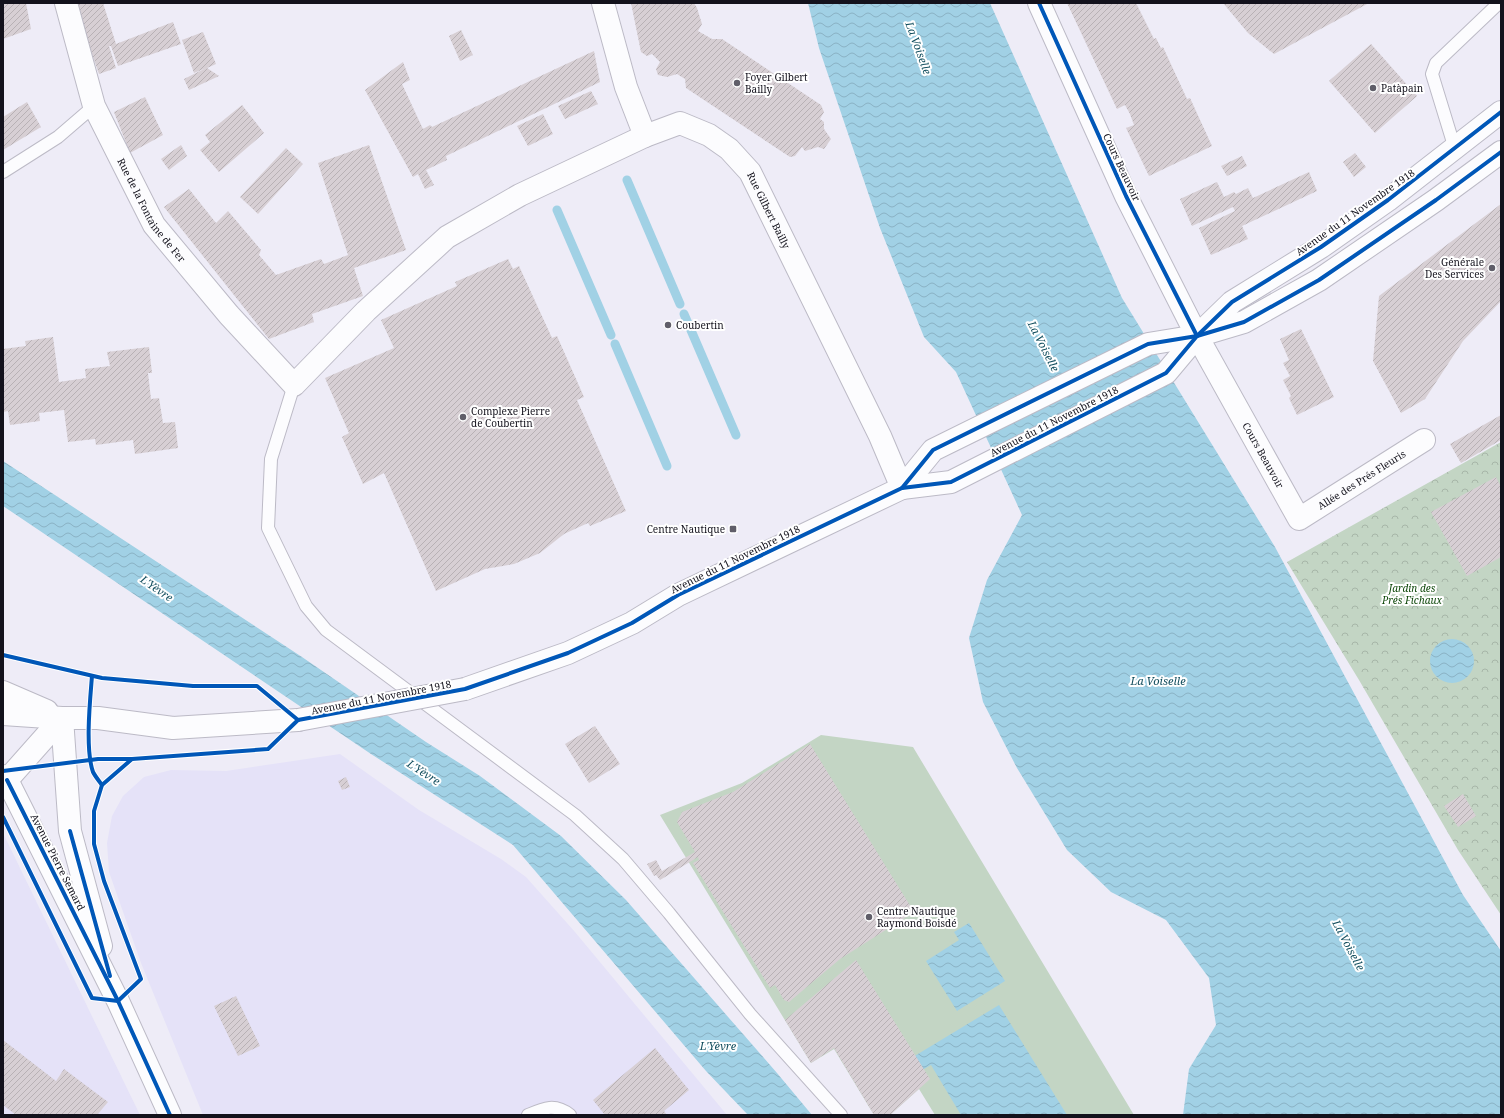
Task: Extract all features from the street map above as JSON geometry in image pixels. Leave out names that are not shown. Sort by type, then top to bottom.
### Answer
[{"type":"main road","name":"Rue de la Fontaine de Fer","points":[[66,3],[94,106],[154,225],[229,315],[294,385]]},
{"type":"main road","points":[[603,3],[626,87],[645,136]]},
{"type":"main road","name":"Cours Beauvoir","points":[[1039,3],[1126,196],[1196,336],[1299,519]]},
{"type":"main road","name":"Avenue du 11 Novembre 1918","points":[[3,714],[62,718],[98,718],[173,728],[298,720],[465,689],[568,653],[632,622],[678,595],[902,488],[950,482],[1166,374],[1196,336],[1232,302],[1321,247],[1388,200],[1501,112]]},
{"type":"main road","name":"Rue Gilbert Bailly","points":[[294,385],[366,311],[447,237],[520,195],[645,136],[680,123],[709,135],[729,149],[750,172],[880,436],[902,488]]},
{"type":"main road","name":"Avenue du 11 Novembre 1918","points":[[902,488],[933,450],[1148,344],[1196,336],[1244,322],[1318,280],[1436,200],[1501,152]]},
{"type":"main road","name":"Allée des Prés Fleuris","points":[[1299,519],[1424,440]]},
{"type":"main road","points":[[3,692],[62,718],[5,778]]},
{"type":"main road","name":"Avenue Pierre Semard","points":[[62,718],[70,831],[118,1001]]},
{"type":"main road","name":"Avenue Pierre Semard","points":[[5,778],[118,1001],[170,1115]]},
{"type":"lane","points":[[1455,149],[1432,74],[1436,63],[1500,3]]},
{"type":"lane","points":[[3,172],[58,137],[94,106]]},
{"type":"lane","points":[[294,385],[271,459],[268,528],[306,606],[326,630],[575,815],[623,859],[669,913],[750,1014],[841,1115]]},
{"type":"lane","points":[[528,1115],[546,1107],[563,1110],[570,1115]]},
{"type":"shaded area","points":[[340,754],[419,810],[501,859],[526,877],[575,932],[727,1115],[203,1115],[141,963],[109,872],[107,843],[112,816],[123,796],[144,777],[171,770],[226,771]]},
{"type":"shaded area","points":[[3,833],[140,1115],[3,1115]]},
{"type":"green space","name":"Jardin des Prés Fichaux","points":[[1501,442],[1501,915],[1458,850],[1359,680],[1287,562]]},
{"type":"green space","name":"Centre Nautique Raymond Boisdé","points":[[821,735],[913,747],[1134,1115],[935,1115],[919,1089],[890,1115],[874,1115],[834,1049],[811,1063],[660,815],[742,783]]},
{"type":"water","name":"La Voiselle","points":[[808,3],[990,3],[1122,298],[1275,547],[1463,895],[1501,951],[1501,1115],[1183,1115],[1189,1069],[1216,1025],[1209,978],[1166,920],[1111,892],[1067,850],[1017,768],[983,702],[969,638],[987,580],[1022,515],[956,372],[924,337],[880,228],[819,48]]},
{"type":"water","name":"L'Yèvre","points":[[3,461],[302,657],[426,742],[480,776],[561,836],[626,900],[812,1115],[748,1115],[706,1071],[513,845],[371,754],[3,506]]},
{"type":"water","points":[[1452,639],[1464,643],[1470,649],[1474,661],[1470,673],[1464,679],[1452,683],[1440,679],[1434,673],[1430,661],[1434,649],[1440,643]]},
{"type":"water","points":[[969,923],[1005,981],[957,1011],[926,961],[959,940],[954,932]]},
{"type":"water","points":[[999,1005],[1067,1115],[961,1115],[931,1065],[917,1073],[908,1060]]},
{"type":"building","points":[[3,3],[26,3],[31,29],[3,39]]},
{"type":"building","points":[[74,3],[103,3],[116,44],[173,22],[181,44],[118,66],[111,46],[109,46],[116,68],[99,74]]},
{"type":"building","name":"Foyer Gilbert Bailly","points":[[631,3],[694,3],[702,24],[698,31],[712,39],[722,39],[821,105],[824,112],[820,119],[824,122],[824,129],[831,139],[824,149],[818,147],[805,151],[802,147],[795,156],[790,157],[686,88],[685,79],[677,74],[667,77],[658,75],[656,69],[660,62],[652,54],[647,56],[641,52]]},
{"type":"building","points":[[1067,3],[1136,3],[1154,39],[1156,38],[1161,48],[1163,47],[1187,99],[1190,98],[1212,146],[1149,176],[1126,128],[1134,125],[1130,114],[1125,105],[1117,109]]},
{"type":"building","points":[[1223,3],[1369,3],[1274,54],[1248,33]]},
{"type":"building","points":[[461,30],[473,55],[460,61],[449,36]]},
{"type":"building","points":[[203,32],[216,64],[207,68],[219,76],[189,90],[184,79],[206,68],[194,73],[182,40]]},
{"type":"building","name":"Patàpain","points":[[1371,44],[1417,96],[1375,133],[1329,81]]},
{"type":"building","points":[[594,51],[600,82],[446,156],[447,160],[426,170],[434,185],[425,189],[418,174],[413,177],[365,90],[403,62],[410,80],[402,84],[423,129],[430,125],[432,127]]},
{"type":"building","points":[[591,91],[598,104],[565,119],[558,106]]},
{"type":"building","points":[[145,97],[163,135],[130,153],[114,112]]},
{"type":"building","points":[[27,102],[41,127],[3,150],[3,117]]},
{"type":"building","points":[[242,105],[264,133],[219,172],[200,150],[210,142],[205,135]]},
{"type":"building","points":[[543,114],[553,134],[528,146],[517,126]]},
{"type":"building","points":[[181,145],[187,156],[169,170],[161,159]]},
{"type":"building","points":[[369,145],[406,250],[354,268],[363,296],[312,314],[314,322],[269,339],[164,207],[189,189],[216,223],[228,211],[261,250],[259,255],[276,275],[321,259],[324,264],[348,255],[318,163]]},
{"type":"building","points":[[286,148],[303,164],[258,214],[240,197]]},
{"type":"building","points":[[1355,153],[1366,167],[1354,177],[1343,162]]},
{"type":"building","points":[[1242,156],[1247,166],[1227,176],[1221,166]]},
{"type":"building","points":[[1309,172],[1317,191],[1242,226],[1248,239],[1211,255],[1199,228],[1235,211],[1233,207],[1192,226],[1180,199],[1217,182],[1224,197],[1234,192],[1236,194],[1248,188],[1253,198]]},
{"type":"building","points":[[1501,204],[1501,301],[1463,341],[1425,399],[1401,413],[1373,361],[1379,296]]},
{"type":"building","name":"Complexe Pierre de Coubertin","points":[[508,259],[513,269],[519,266],[552,338],[557,336],[584,397],[577,400],[626,511],[590,526],[588,523],[564,534],[540,553],[514,564],[485,569],[436,591],[384,473],[363,484],[342,437],[349,433],[325,378],[394,348],[381,320],[457,286],[455,282]]},
{"type":"building","points":[[1301,329],[1334,397],[1297,415],[1289,398],[1291,396],[1283,380],[1290,376],[1283,363],[1289,360],[1280,339]]},
{"type":"building","points":[[53,337],[59,382],[86,378],[85,369],[110,366],[107,352],[149,347],[152,373],[148,373],[151,399],[159,398],[163,423],[175,422],[178,448],[135,454],[133,440],[96,445],[95,439],[68,442],[64,410],[39,413],[40,421],[10,425],[8,411],[3,412],[3,349],[26,346],[25,341]]},
{"type":"building","points":[[1501,415],[1501,440],[1461,463],[1450,444]]},
{"type":"building","points":[[1496,477],[1501,487],[1501,557],[1467,576],[1431,512]]},
{"type":"building","points":[[595,726],[620,764],[589,783],[565,744]]},
{"type":"building","points":[[810,744],[914,912],[840,959],[789,1002],[784,1000],[775,985],[770,988],[693,863],[699,860],[698,857],[660,880],[656,875],[654,876],[647,864],[656,860],[662,871],[695,852],[677,822],[682,812],[733,792]]},
{"type":"building","points":[[346,777],[350,787],[342,790],[338,781]]},
{"type":"building","points":[[1463,794],[1476,816],[1458,827],[1444,806]]},
{"type":"building","points":[[856,960],[930,1079],[890,1115],[874,1115],[834,1048],[811,1063],[785,1020]]},
{"type":"building","points":[[236,996],[260,1046],[238,1056],[214,1006]]},
{"type":"building","points":[[3,1040],[56,1081],[64,1069],[108,1102],[97,1115],[16,1115],[3,1105]]},
{"type":"building","points":[[655,1048],[689,1090],[664,1111],[667,1115],[605,1115],[593,1100]]},
{"type":"waterway","points":[[627,180],[680,304]]},
{"type":"waterway","points":[[557,210],[611,335]]},
{"type":"waterway","points":[[684,314],[736,435]]},
{"type":"waterway","points":[[615,344],[667,466]]},
{"type":"cycle path","points":[[1039,3],[1126,196],[1197,336]]},
{"type":"cycle path","points":[[902,488],[933,450],[1148,344],[1197,336],[1232,302],[1321,247],[1388,200],[1501,112]]},
{"type":"cycle path","points":[[298,720],[465,689],[568,653],[632,623],[678,595],[902,488],[951,482],[1166,373],[1197,336],[1244,322],[1319,280],[1436,200],[1501,152]]},
{"type":"cycle path","points":[[3,655],[102,678],[193,686],[257,686],[298,720]]},
{"type":"cycle path","points":[[92,676],[89,751],[93,772],[102,785]]},
{"type":"cycle path","points":[[3,817],[92,998],[118,1001],[141,979],[104,881],[94,844],[94,811],[102,785],[132,759],[268,749],[298,720]]},
{"type":"cycle path","points":[[3,771],[98,759],[132,759]]},
{"type":"cycle path","points":[[7,780],[118,1001],[170,1115]]},
{"type":"cycle path","points":[[70,831],[110,976]]},
{"type":"place","name":"Foyer Gilbert Bailly","points":[[737,83]]},
{"type":"place","name":"Patàpain","points":[[1373,88]]},
{"type":"place","name":"Générale Des Services","points":[[1492,268]]},
{"type":"place","name":"Coubertin","points":[[668,325]]},
{"type":"place","name":"Complexe Pierre de Coubertin","points":[[463,417]]},
{"type":"place","name":"Centre Nautique","points":[[733,529]]},
{"type":"place","name":"Centre Nautique Raymond Boisdé","points":[[869,917]]}]
